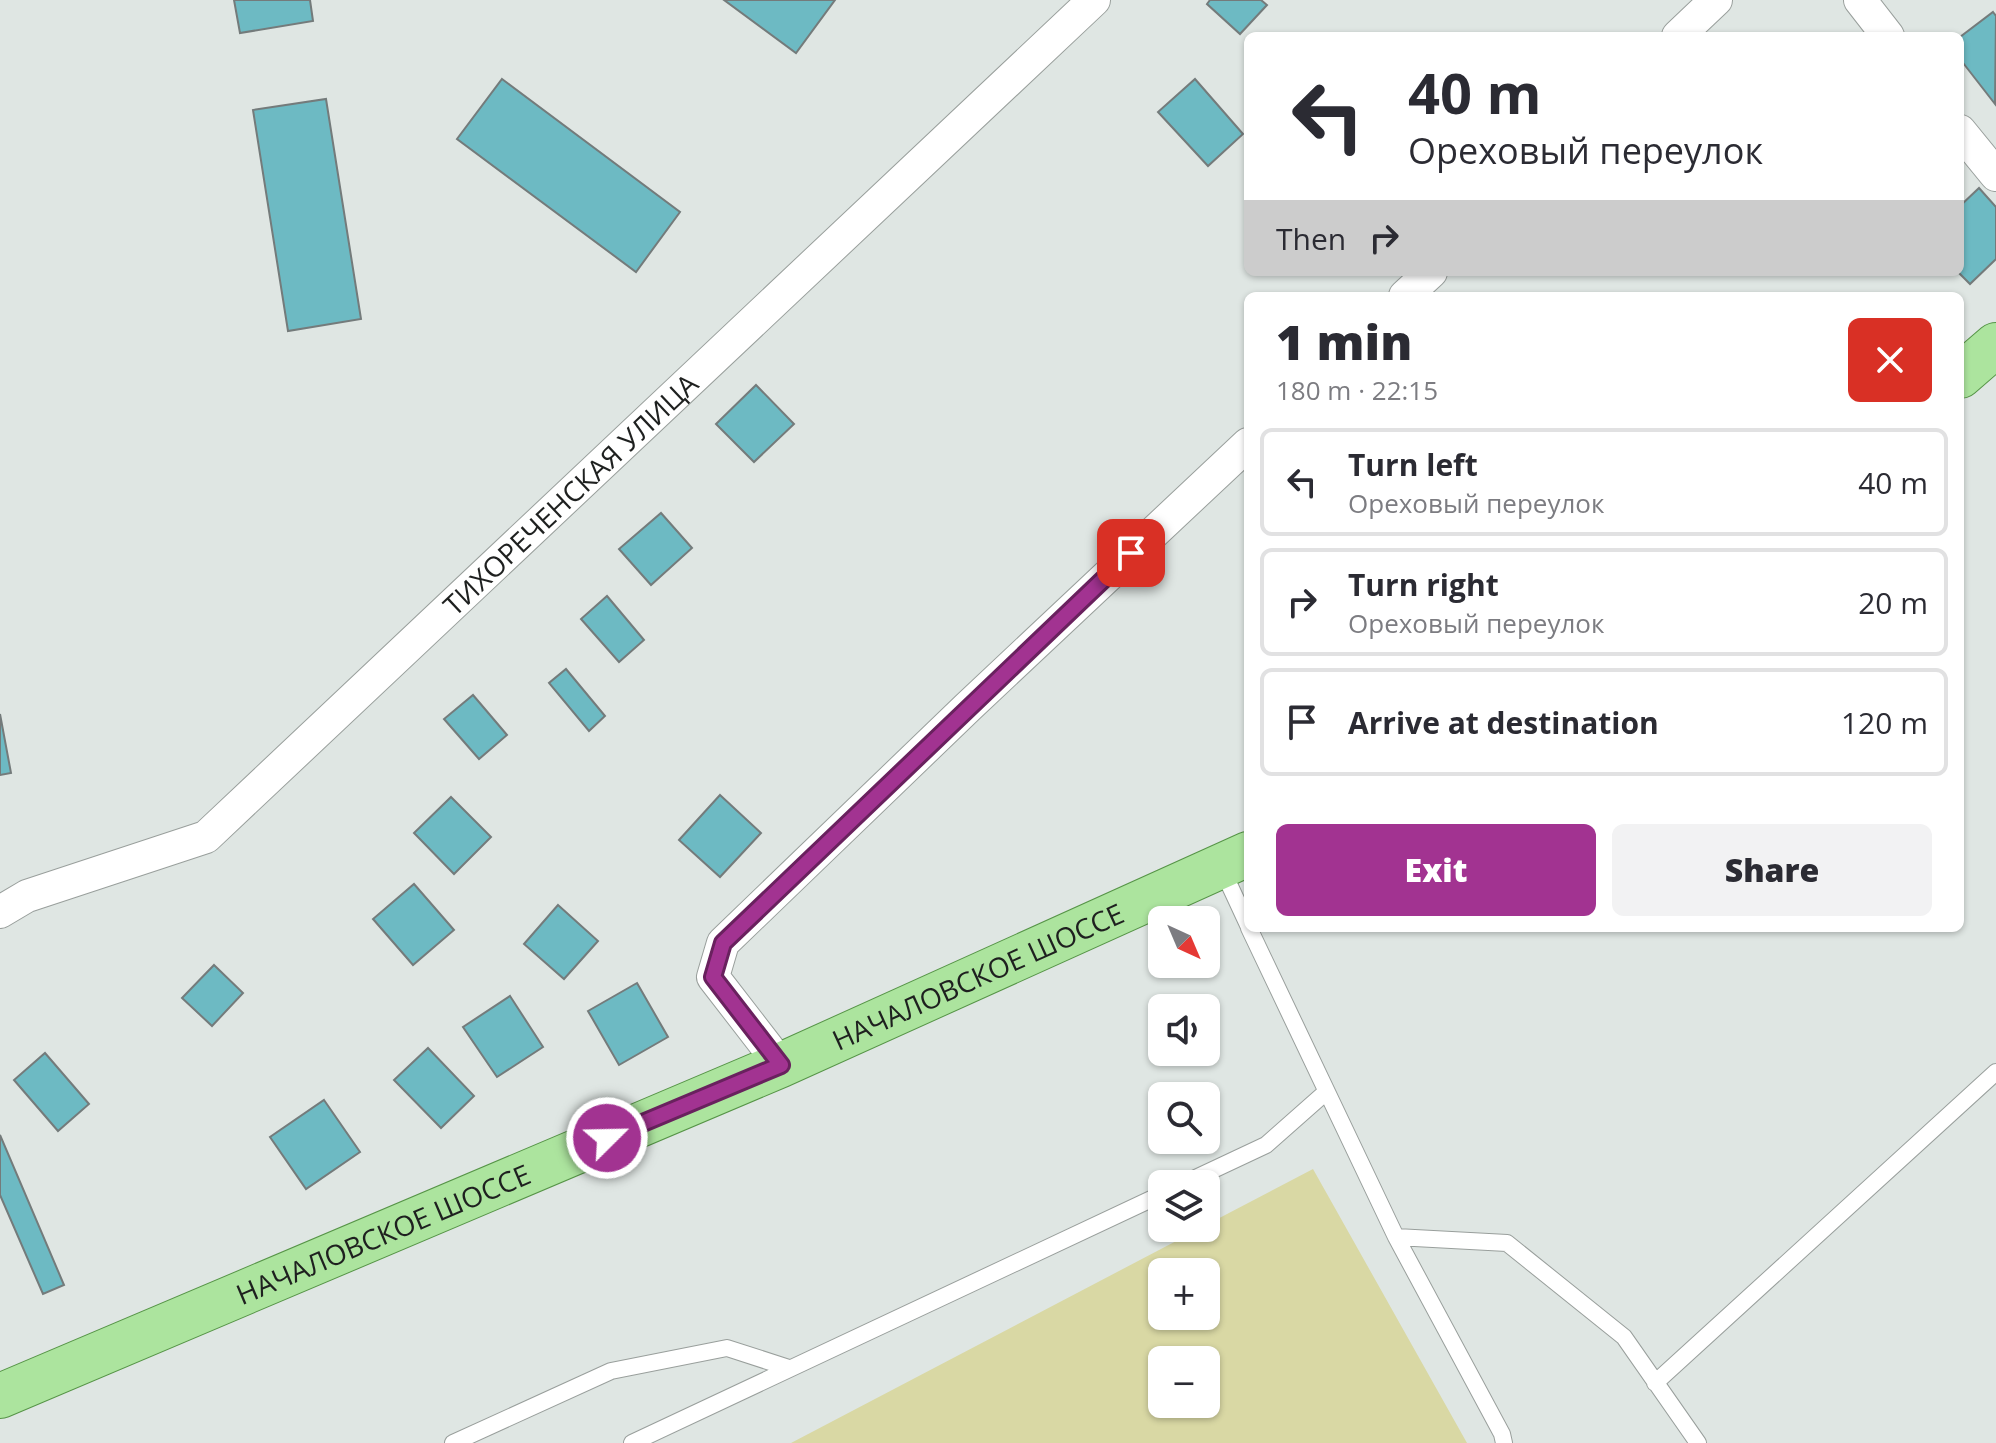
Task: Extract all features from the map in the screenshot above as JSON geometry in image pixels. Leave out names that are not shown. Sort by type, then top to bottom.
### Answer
[{"type":"main road","points":[[1964,373],[1996,345]]},
{"type":"main road","name":"НАЧАЛОВСКОЕ ШОССЕ","points":[[0,1396],[781,1065],[1234,860]]},
{"type":"street","name":"ТИХОРЕЧЕНСКАЯ УЛИЦА","points":[[0,912],[27,896],[206,837],[1094,0]]},
{"type":"street","points":[[1682,32],[1716,0]]},
{"type":"street","points":[[1860,0],[1885,32]]},
{"type":"street","points":[[1964,136],[1996,175]]},
{"type":"street","points":[[1409,292],[1427,276]]},
{"type":"street","points":[[781,1065],[713,977],[723,943],[1244,448]]},
{"type":"lane","points":[[1234,860],[1244,905]]},
{"type":"lane","points":[[1251,932],[1396,1237],[1502,1434],[1504,1443]]},
{"type":"lane","points":[[1655,1383],[1996,1072]]},
{"type":"lane","points":[[1213,1170],[1266,1145],[1326,1092]]},
{"type":"lane","points":[[632,1443],[1148,1201]]},
{"type":"lane","points":[[1396,1237],[1507,1243],[1624,1337],[1698,1443]]},
{"type":"lane","points":[[453,1443],[611,1371],[727,1348],[789,1368]]},
{"type":"green space","points":[[1313,1169],[1467,1443],[791,1443],[1174,1242],[1220,1242],[1220,1218]]},
{"type":"building","points":[[234,0],[310,0],[313,21],[240,33]]},
{"type":"building","points":[[724,0],[835,0],[796,53]]},
{"type":"building","points":[[1210,0],[1261,0],[1267,5],[1240,34],[1207,4]]},
{"type":"building","points":[[1993,12],[1996,16],[1995,104],[1964,64],[1964,34]]},
{"type":"building","points":[[502,79],[680,212],[636,272],[457,139]]},
{"type":"building","points":[[1195,79],[1243,134],[1208,166],[1158,112]]},
{"type":"building","points":[[326,99],[361,319],[288,331],[253,110]]},
{"type":"building","points":[[1979,188],[1996,207],[1996,259],[1970,284],[1962,276],[1964,202]]},
{"type":"building","points":[[756,385],[794,424],[754,462],[716,424]]},
{"type":"building","points":[[661,513],[692,548],[651,585],[619,549]]},
{"type":"building","points":[[607,596],[644,640],[619,662],[581,619]]},
{"type":"building","points":[[566,669],[605,716],[589,731],[549,683]]},
{"type":"building","points":[[473,695],[507,735],[479,759],[444,719]]},
{"type":"building","points":[[0,714],[11,773],[0,775]]},
{"type":"building","points":[[720,795],[761,833],[720,877],[679,840]]},
{"type":"building","points":[[451,797],[491,837],[454,874],[414,833]]},
{"type":"building","points":[[414,884],[454,930],[413,965],[373,919]]},
{"type":"building","points":[[558,905],[598,941],[564,979],[524,944]]},
{"type":"building","points":[[214,965],[243,993],[212,1026],[182,998]]},
{"type":"building","points":[[637,983],[668,1037],[619,1065],[588,1011]]},
{"type":"building","points":[[510,996],[543,1047],[497,1077],[463,1027]]},
{"type":"building","points":[[428,1048],[474,1096],[441,1128],[394,1080]]},
{"type":"building","points":[[45,1053],[89,1104],[58,1131],[14,1080]]},
{"type":"building","points":[[324,1100],[360,1152],[306,1189],[270,1137]]},
{"type":"building","points":[[0,1135],[64,1285],[43,1294],[0,1195]]},
{"type":"route","points":[[607,1138],[781,1065],[713,977],[723,943],[1131,553]]}]
